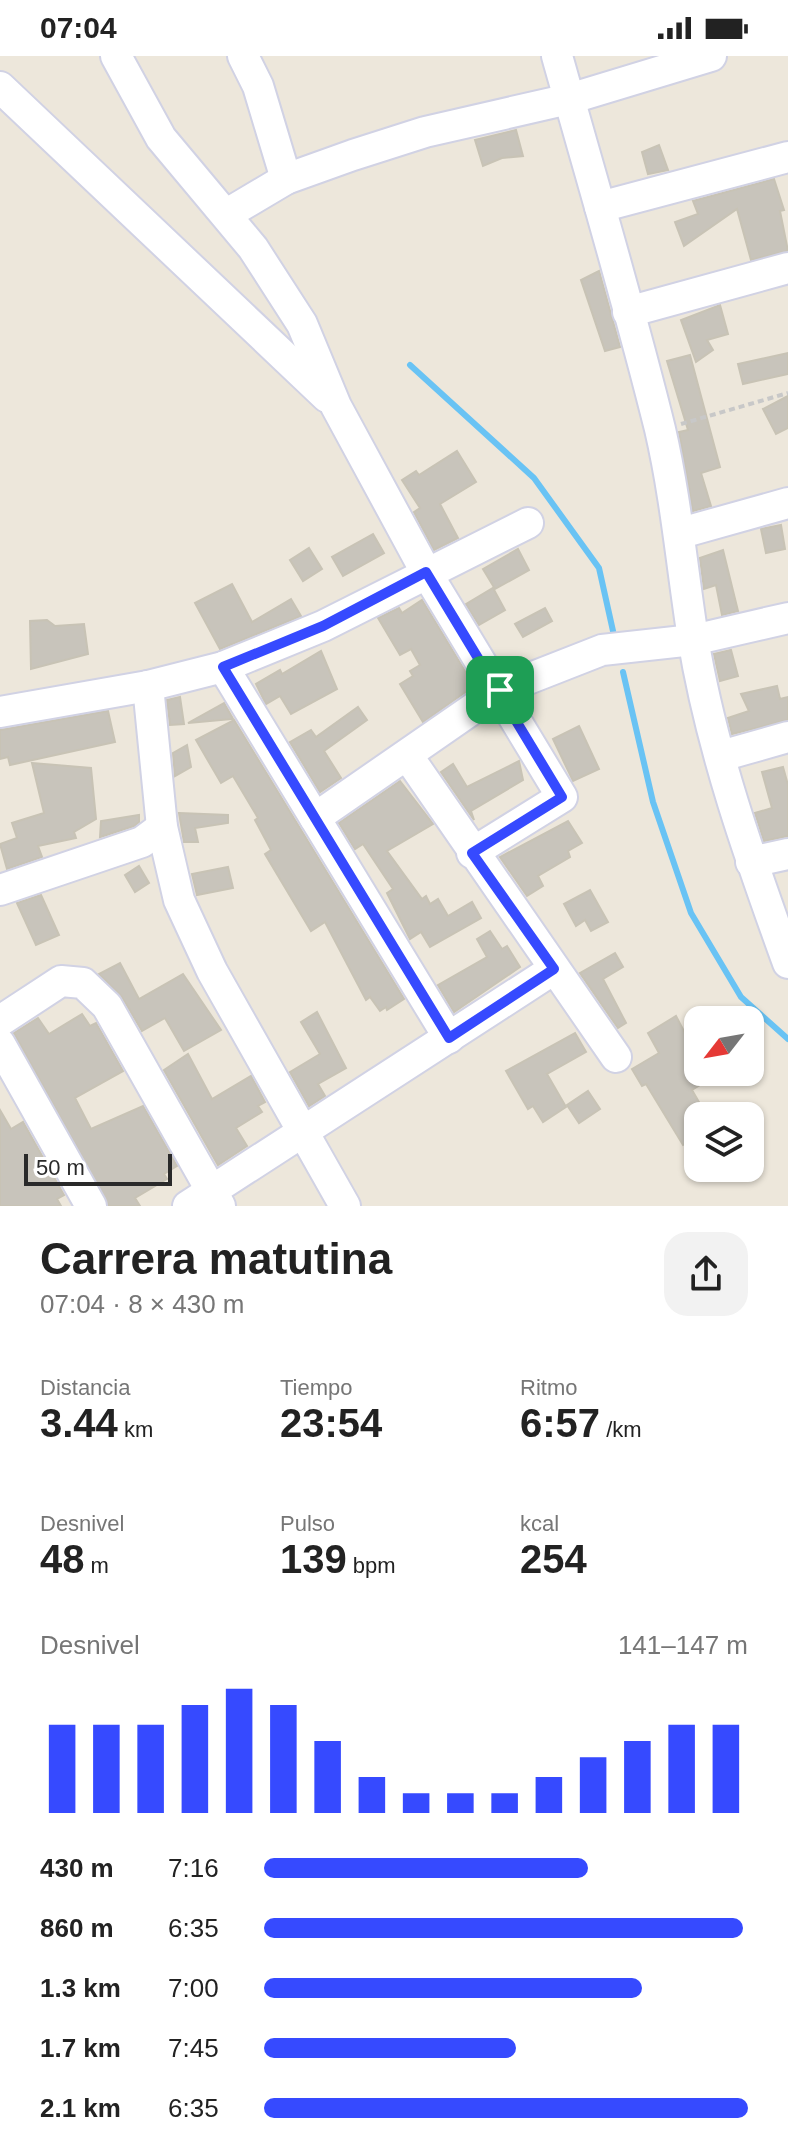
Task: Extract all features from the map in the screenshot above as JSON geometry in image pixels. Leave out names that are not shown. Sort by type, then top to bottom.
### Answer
[{"type":"street","points":[[116,56],[161,138],[227,214],[302,324],[336,406],[426,572],[562,797],[472,853]]},
{"type":"street","points":[[243,56],[258,86],[286,179]]},
{"type":"street","points":[[557,56],[660,430],[681,533],[693,640],[721,756],[751,862],[788,963]]},
{"type":"street","points":[[227,214],[286,179],[425,132],[569,99],[711,56]]},
{"type":"street","points":[[0,87],[336,406]]},
{"type":"street","points":[[600,207],[788,157]]},
{"type":"street","points":[[628,312],[788,268]]},
{"type":"street","points":[[681,533],[788,503]]},
{"type":"street","points":[[0,712],[148,686],[223,667],[323,626],[528,523]]},
{"type":"street","points":[[315,818],[500,690],[602,650],[693,640],[788,618]]},
{"type":"street","points":[[223,667],[449,1038]]},
{"type":"street","points":[[148,686],[162,827],[179,900],[212,971],[345,1206]]},
{"type":"street","points":[[721,756],[788,737]]},
{"type":"street","points":[[407,755],[616,1057]]},
{"type":"street","points":[[0,890],[142,842],[162,827]]},
{"type":"street","points":[[751,862],[788,854]]},
{"type":"street","points":[[0,1021],[61,981],[83,983],[107,1006],[207,1201],[371,1085],[554,969]]},
{"type":"street","points":[[0,1044],[91,1206]]},
{"type":"path","points":[[660,430],[788,393]]},
{"type":"building","points":[[516,130],[523,156],[502,158],[483,166],[475,140]]},
{"type":"building","points":[[659,145],[668,170],[648,174],[642,152]]},
{"type":"building","points":[[774,179],[784,210],[780,211],[788,251],[751,260],[737,209],[684,246],[675,222],[698,214],[693,201]]},
{"type":"building","points":[[599,271],[620,347],[605,351],[581,280]]},
{"type":"building","points":[[720,305],[728,334],[707,340],[713,350],[696,362],[681,320]]},
{"type":"building","points":[[788,353],[788,374],[743,384],[738,364]]},
{"type":"building","points":[[690,355],[720,467],[701,473],[711,506],[693,511],[679,432],[688,430],[667,361]]},
{"type":"building","points":[[788,396],[788,428],[776,434],[763,409]]},
{"type":"building","points":[[457,451],[476,482],[440,504],[458,538],[434,550],[414,512],[420,508],[402,480],[416,471],[419,475]]},
{"type":"building","points":[[781,525],[785,549],[766,553],[761,529]]},
{"type":"building","points":[[373,534],[384,553],[343,576],[332,557]]},
{"type":"building","points":[[309,548],[322,569],[303,581],[290,560]]},
{"type":"building","points":[[518,549],[529,570],[495,589],[483,569]]},
{"type":"building","points":[[723,550],[738,611],[722,615],[716,585],[704,589],[700,558]]},
{"type":"building","points":[[232,584],[252,622],[291,599],[301,616],[220,649],[195,603]]},
{"type":"building","points":[[493,588],[505,610],[479,625],[466,604]]},
{"type":"building","points":[[422,600],[474,686],[423,722],[400,684],[413,676],[410,671],[420,665],[411,649],[400,655],[378,618],[399,608],[402,613]]},
{"type":"building","points":[[545,608],[552,621],[523,637],[515,624]]},
{"type":"building","points":[[47,620],[55,626],[84,624],[88,654],[31,669],[30,621]]},
{"type":"building","points":[[731,650],[738,676],[720,681],[714,654]]},
{"type":"building","points":[[321,651],[337,689],[291,714],[280,696],[266,704],[256,684],[280,670],[282,674]]},
{"type":"building","points":[[777,686],[780,699],[788,697],[788,720],[732,734],[728,718],[749,711],[741,694]]},
{"type":"building","points":[[180,697],[184,724],[170,725],[167,700]]},
{"type":"building","points":[[224,703],[233,719],[188,723]]},
{"type":"building","points":[[358,707],[367,720],[324,751],[341,778],[320,792],[290,742],[311,730],[316,737]]},
{"type":"building","points":[[108,711],[115,742],[10,765],[8,757],[0,759],[0,730]]},
{"type":"building","points":[[234,720],[404,999],[387,1010],[386,1007],[380,1011],[370,997],[366,1000],[325,922],[311,931],[265,854],[271,850],[255,820],[258,818],[233,776],[221,783],[196,740]]},
{"type":"building","points":[[579,726],[599,769],[573,781],[553,739]]},
{"type":"building","points":[[187,745],[191,767],[175,776],[173,753]]},
{"type":"building","points":[[519,761],[523,780],[471,811],[474,820],[441,772],[453,764],[467,787]]},
{"type":"building","points":[[32,763],[91,768],[96,819],[74,832],[76,838],[38,846],[42,857],[7,869],[0,844],[17,838],[12,823],[44,813]]},
{"type":"building","points":[[783,767],[788,785],[788,836],[764,841],[755,813],[772,808],[762,772]]},
{"type":"building","points":[[400,781],[433,824],[387,851],[422,899],[426,896],[430,904],[438,899],[448,916],[472,902],[481,918],[430,947],[421,932],[410,939],[387,893],[393,889],[363,844],[355,849],[339,823]]},
{"type":"building","points":[[179,813],[228,815],[228,823],[195,828],[198,842],[184,842]]},
{"type":"building","points":[[139,815],[139,822],[134,826],[100,837],[101,821]]},
{"type":"building","points":[[568,821],[582,843],[568,851],[570,857],[538,876],[543,886],[527,896],[500,857]]},
{"type":"building","points":[[139,866],[149,883],[135,892],[125,875]]},
{"type":"building","points":[[228,867],[233,888],[197,895],[192,874]]},
{"type":"building","points":[[590,890],[608,922],[591,931],[585,920],[576,926],[564,904]]},
{"type":"building","points":[[41,895],[59,935],[36,945],[17,903]]},
{"type":"building","points":[[490,931],[502,949],[507,946],[520,967],[454,1012],[438,985],[487,957],[477,939]]},
{"type":"building","points":[[615,953],[623,967],[603,979],[626,1023],[618,1028],[580,973]]},
{"type":"building","points":[[120,963],[139,999],[183,974],[221,1030],[184,1051],[165,1018],[142,1031],[122,997],[99,974]]},
{"type":"building","points":[[317,1012],[346,1068],[318,1084],[325,1096],[309,1106],[290,1072],[320,1054],[301,1022]]},
{"type":"building","points":[[82,1014],[90,1026],[96,1023],[123,1071],[75,1098],[91,1129],[143,1106],[177,1166],[164,1174],[167,1179],[135,1198],[140,1206],[109,1206],[14,1033],[38,1018],[49,1034]]},
{"type":"building","points":[[676,1016],[684,1031],[684,1086],[698,1086],[692,1090],[699,1102],[684,1102],[683,1145],[646,1084],[642,1086],[632,1069],[659,1053],[648,1033]]},
{"type":"building","points":[[575,1033],[586,1052],[547,1074],[566,1107],[543,1122],[533,1106],[528,1109],[506,1071]]},
{"type":"building","points":[[188,1054],[212,1099],[251,1076],[265,1102],[258,1106],[262,1112],[236,1128],[247,1146],[218,1165],[164,1070]]},
{"type":"building","points":[[588,1091],[600,1109],[579,1123],[567,1105]]},
{"type":"building","points":[[0,1110],[11,1129],[23,1122],[64,1195],[57,1199],[61,1206],[0,1206]]},
{"type":"waterway","points":[[410,365],[534,478],[599,568],[615,640]]},
{"type":"waterway","points":[[623,672],[653,802],[691,913],[741,997],[788,1039]]},
{"type":"route","points":[[426,572],[500,690],[562,797],[472,853],[554,969],[449,1038],[223,667],[323,626],[426,572]]}]
